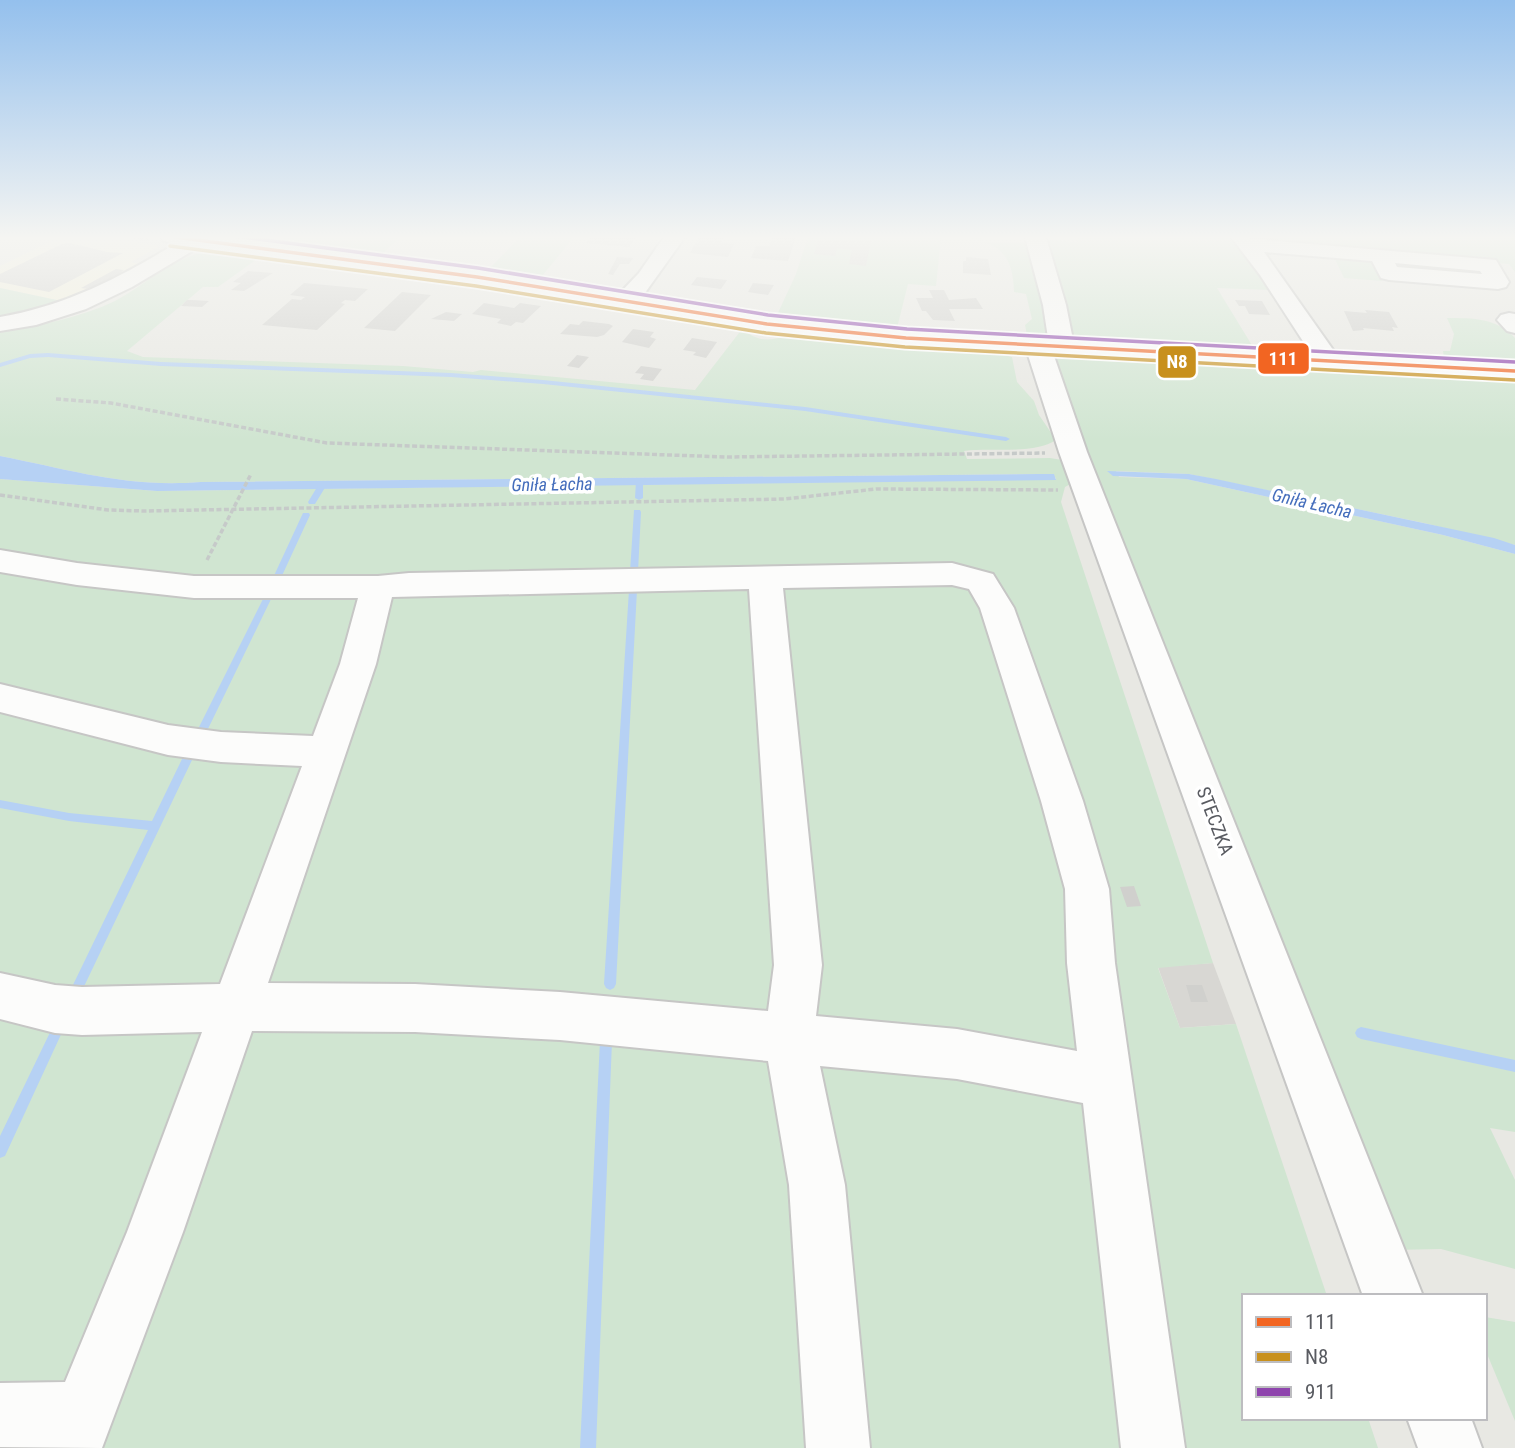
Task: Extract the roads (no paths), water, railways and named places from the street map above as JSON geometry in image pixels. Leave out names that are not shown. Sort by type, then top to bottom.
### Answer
[{"type":"street","points":[[0,324],[52,314],[81,305]]},
{"type":"street","points":[[654,305],[768,324],[906,338],[1515,372]]},
{"type":"street","name":"STECZKA","points":[[1055,305],[1057,311],[1050,346],[1073,452],[1393,1294]]},
{"type":"street","points":[[1291,305],[1328,360]]},
{"type":"street","points":[[0,561],[76,574],[194,587],[378,587],[409,584],[951,574],[972,576],[984,582],[989,589],[1062,801],[1087,889],[1091,964],[1153,1448]]},
{"type":"street","points":[[765,576],[798,965],[789,1036],[817,1185],[838,1448]]},
{"type":"street","points":[[0,1415],[76,1430],[155,1232],[236,1007],[358,664],[378,587]]},
{"type":"street","points":[[0,698],[168,740],[220,747],[325,752]]},
{"type":"street","points":[[0,996],[55,1009],[82,1011],[236,1007],[415,1008],[507,1013],[789,1036],[957,1054],[1107,1082]]},
{"type":"street","points":[[1440,1420],[1450,1448]]},
{"type":"water","name":"Gniła Łacha","points":[[0,456],[124,480],[174,483],[1038,474],[1054,474],[1056,480],[157,491],[0,479]]},
{"type":"water","name":"Gniła Łacha","points":[[1107,471],[1189,474],[1216,479],[1494,538],[1515,545],[1515,554],[1443,535],[1186,479],[1113,476]]},
{"type":"waterway","points":[[0,365],[30,356],[48,355],[161,364],[451,375],[805,409],[1006,439]]},
{"type":"waterway","points":[[639,483],[639,498]]},
{"type":"waterway","points":[[312,502],[322,486]]},
{"type":"waterway","points":[[634,572],[637,512]]},
{"type":"waterway","points":[[276,580],[306,515]]},
{"type":"waterway","points":[[610,984],[633,590]]},
{"type":"waterway","points":[[201,733],[269,595]]},
{"type":"waterway","points":[[75,993],[187,760]]},
{"type":"waterway","points":[[0,804],[69,817],[154,826]]},
{"type":"waterway","points":[[0,1151],[60,1024]]},
{"type":"waterway","points":[[1361,1033],[1515,1066]]},
{"type":"waterway","points":[[588,1448],[606,1041]]}]
